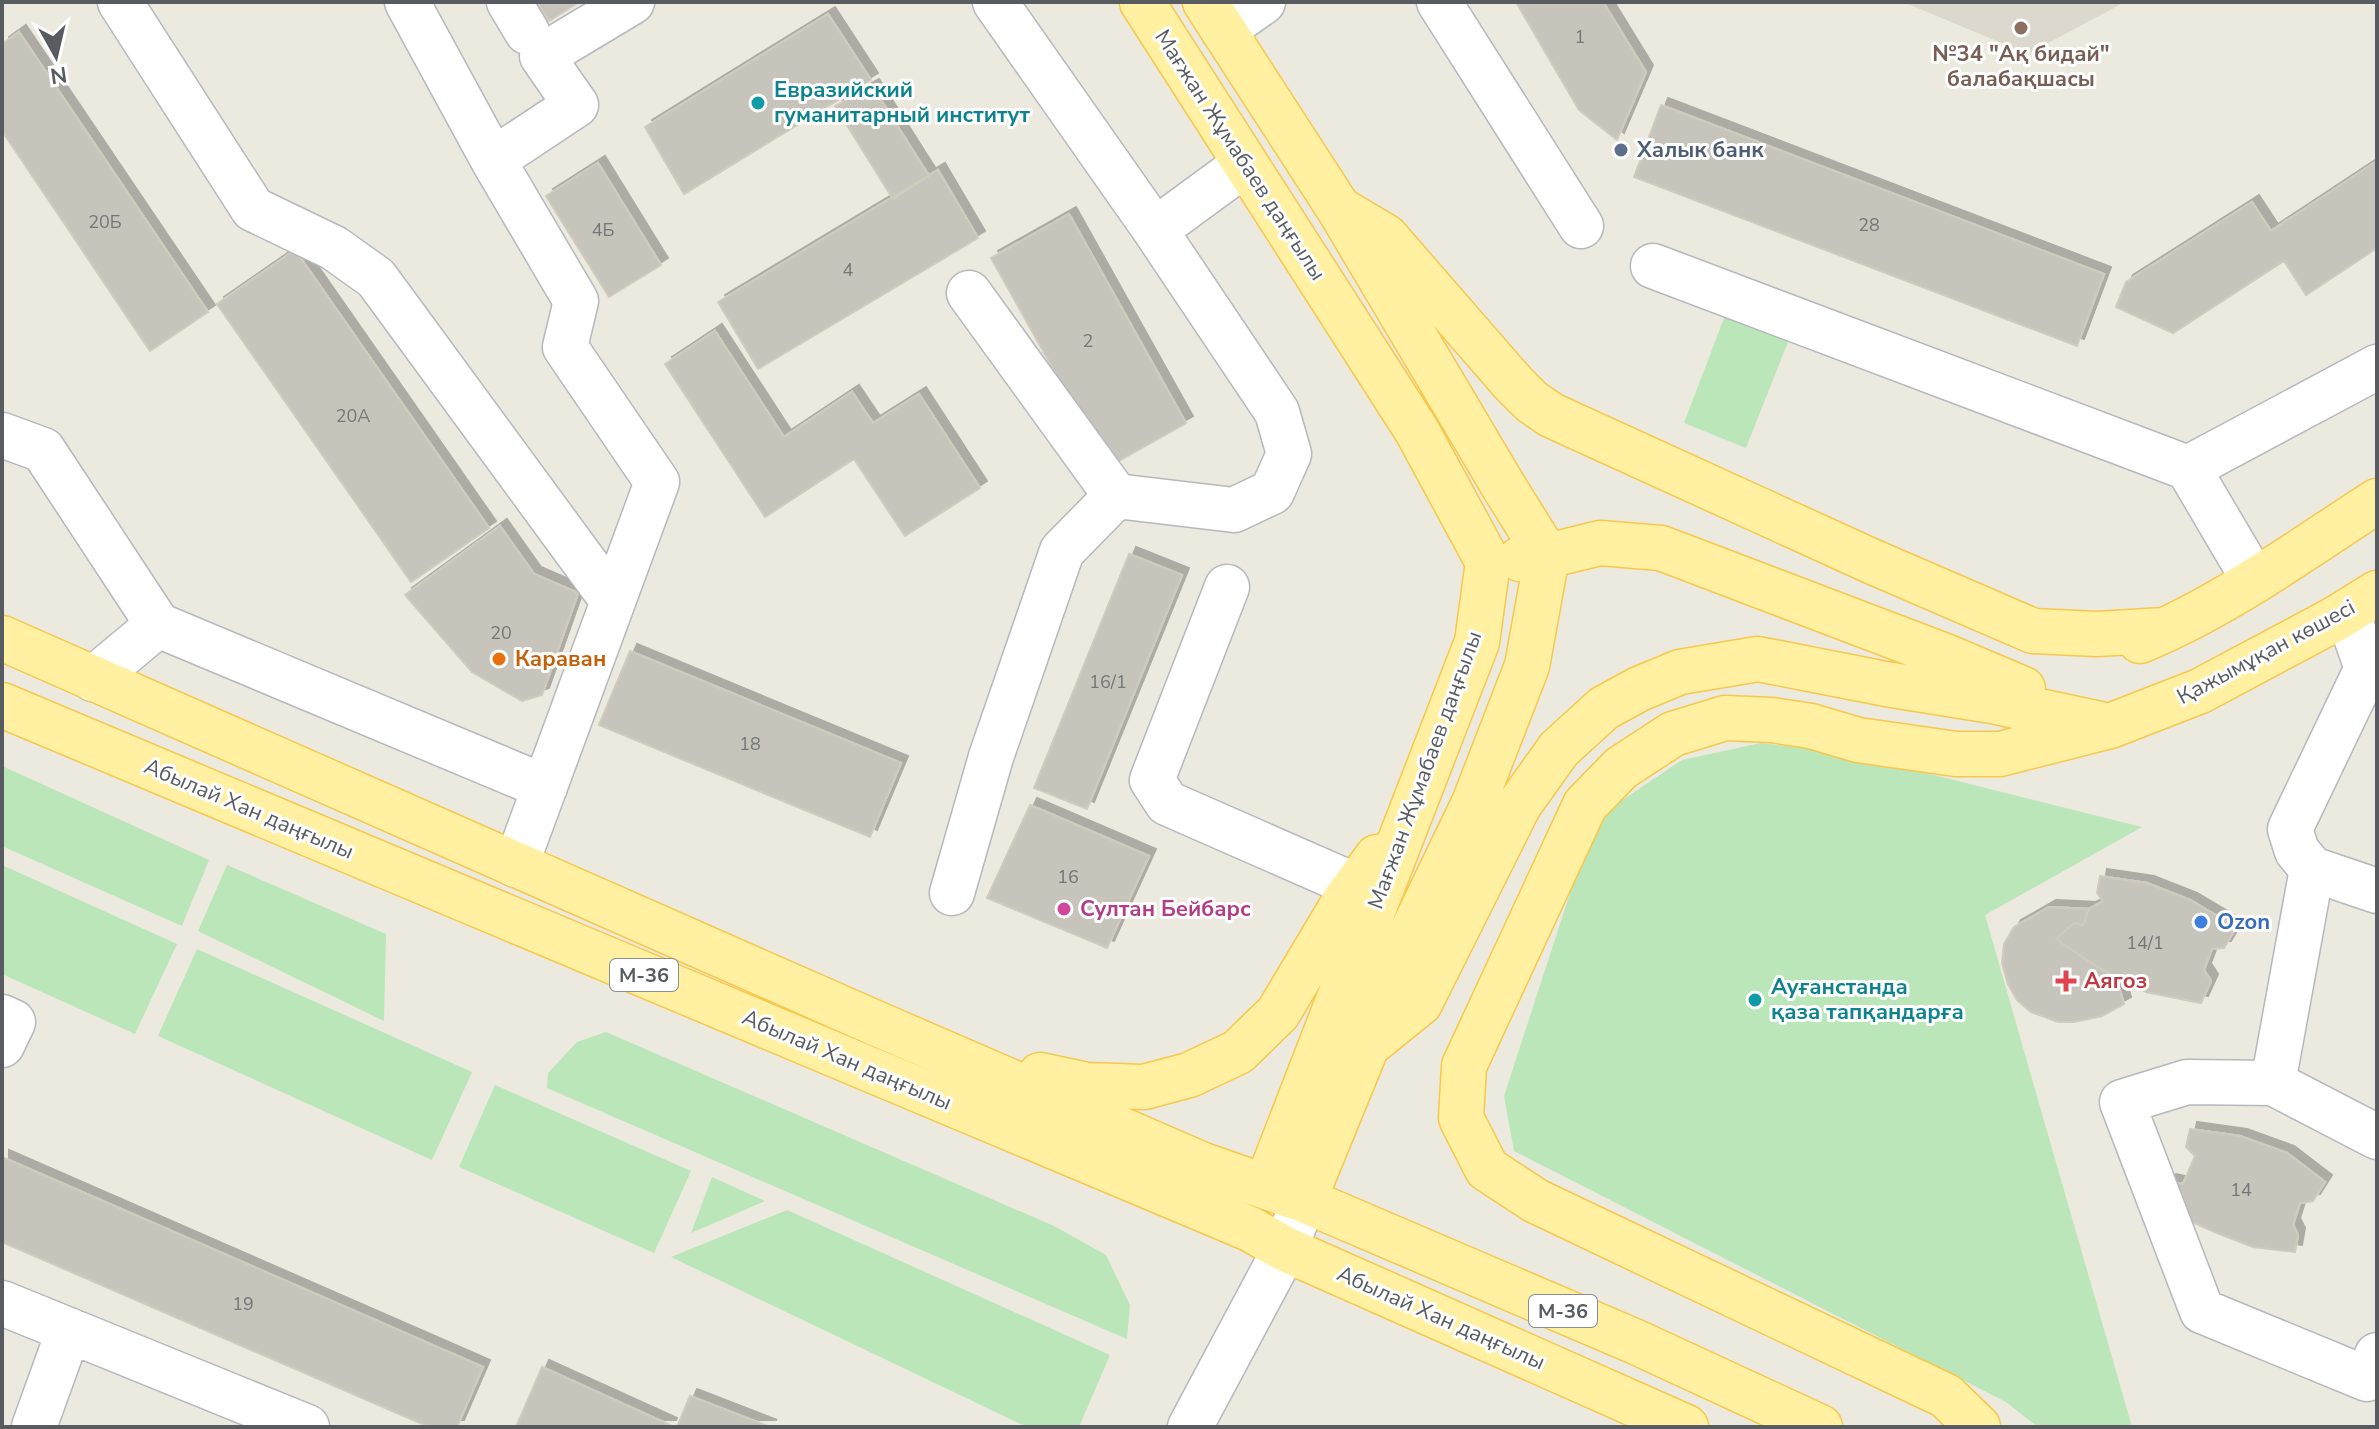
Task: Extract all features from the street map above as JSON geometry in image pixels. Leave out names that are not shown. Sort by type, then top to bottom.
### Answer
[{"type":"main road","name":"Мағжан Жұмабаев даңғылы","points":[[1142,2],[1417,431],[1488,562],[1477,642],[1412,810],[1285,1194]]},
{"type":"main road","points":[[1214,16],[1339,209],[1547,556],[1527,666],[1474,803],[1392,973],[1367,1046],[1285,1194]]},
{"type":"main road","points":[[1339,209],[1386,237],[1513,383],[1551,415],[2033,631],[2097,634],[2165,630]]},
{"type":"main road","points":[[1945,656],[2096,659],[2165,630],[2254,580],[2377,501]]},
{"type":"main road","points":[[1488,562],[1547,556],[1600,543],[1661,548],[1945,656],[2110,726]]},
{"type":"main road","name":"Қажымұқан көшесі","points":[[1978,1427],[1946,1396],[1536,1201],[1487,1169],[1461,1118],[1464,1066],[1585,805],[1621,768],[1673,734],[1725,718],[1811,726],[1858,740],[1956,754],[2000,754],[2110,726],[2200,691],[2362,602]]},
{"type":"main road","name":"Абылай Хан даңғылы","points":[[2,638],[873,1022],[1203,1165],[1285,1194],[1636,1342],[1820,1427]]},
{"type":"main road","points":[[1367,1046],[1420,1003],[1519,805],[1559,749],[1604,708],[1639,689],[1680,672],[1758,659],[1992,701],[2110,726]]},
{"type":"main road","name":"Абылай Хан даңғылы","points":[[2,705],[1268,1239],[1686,1427]]},
{"type":"main road","points":[[873,1022],[998,1065],[1087,1085],[1144,1087],[1189,1075],[1238,1052],[1278,1013],[1346,899],[1412,810]]},
{"type":"street","points":[[120,2],[253,209],[334,248],[376,278],[613,601]]},
{"type":"street","points":[[407,2],[493,160],[576,301],[565,347],[657,482],[516,865]]},
{"type":"street","points":[[493,160],[576,105],[542,56],[632,2]]},
{"type":"street","points":[[969,293],[1116,496],[1234,510],[1272,492],[1289,454],[1277,412],[1155,230],[995,2]]},
{"type":"street","points":[[1214,16],[1263,2]]},
{"type":"street","points":[[1439,2],[1581,226]]},
{"type":"street","points":[[1155,230],[1245,164]]},
{"type":"street","points":[[1653,266],[2188,468],[2254,580]]},
{"type":"street","points":[[2188,468],[2377,367]]},
{"type":"street","points":[[2,435],[43,450],[158,625],[545,787]]},
{"type":"street","points":[[952,893],[991,757],[1062,551],[1116,496]]},
{"type":"street","points":[[1227,587],[1152,780],[1167,803],[1356,886]]},
{"type":"street","points":[[2362,602],[2372,671],[2290,829],[2297,851],[2312,869],[2377,891]]},
{"type":"street","points":[[93,679],[158,625]]},
{"type":"street","points":[[2273,1083],[2312,869]]},
{"type":"street","points":[[2,1017],[13,1022],[2,1045]]},
{"type":"street","points":[[2377,1137],[2273,1083],[2187,1082],[2122,1102],[2202,1311],[2367,1379],[2377,1355]]},
{"type":"street","points":[[1190,1427],[1222,1367],[1285,1194]]},
{"type":"street","points":[[2,1303],[307,1427]]},
{"type":"street","points":[[34,1427],[69,1330]]},
{"type":"shaded area","name":"№34 \"Ақ бидай\" балабақшасы","points":[[1903,2],[2125,2],[2028,54]]},
{"type":"green space","points":[[1726,313],[1790,337],[1746,448],[1684,423]]},
{"type":"green space","points":[[1761,743],[1846,753],[2142,827],[1985,915],[2132,1427],[2038,1427],[2006,1402],[1514,1151],[1504,1096],[1574,881],[1606,811],[1682,760]]},
{"type":"green space","points":[[2,766],[209,860],[182,926],[2,846]]},
{"type":"green space","points":[[2,865],[177,944],[135,1034],[2,974]]},
{"type":"green space","points":[[227,865],[386,934],[384,1021],[198,931]]},
{"type":"green space","points":[[197,949],[472,1072],[432,1160],[158,1036]]},
{"type":"green space","points":[[606,1032],[1054,1226],[1106,1255],[1130,1305],[1127,1339],[547,1088],[548,1073],[577,1042]]},
{"type":"green space","points":[[495,1085],[691,1171],[654,1253],[459,1167]]},
{"type":"green space","points":[[712,1177],[765,1201],[691,1233]]},
{"type":"green space","points":[[787,1210],[1110,1355],[1079,1427],[1027,1427],[671,1257]]},
{"type":"building","points":[[537,2],[579,2],[549,21]]},
{"type":"building","points":[[1516,2],[1603,2],[1646,72],[1617,140],[1579,110]]},
{"type":"building","name":"Евразийский гуманитарный институт","points":[[828,14],[871,80],[684,194],[645,127]]},
{"type":"building","points":[[19,32],[208,312],[150,351],[2,131],[2,44]]},
{"type":"building","points":[[872,86],[929,176],[893,199],[835,106]]},
{"type":"building","points":[[1661,105],[2104,274],[2077,346],[1634,177]]},
{"type":"building","points":[[2377,161],[2377,248],[2306,295],[2284,261],[2173,333],[2116,307],[2126,282],[2252,202],[2271,231]]},
{"type":"building","points":[[598,163],[661,265],[609,297],[546,196]]},
{"type":"building","points":[[938,170],[978,238],[758,369],[718,302]]},
{"type":"building","points":[[1069,214],[1186,423],[1108,467],[991,258]]},
{"type":"building","points":[[295,250],[489,528],[411,582],[217,304]]},
{"type":"building","points":[[715,331],[784,437],[852,392],[873,423],[919,394],[980,488],[905,536],[854,459],[765,517],[665,364]]},
{"type":"building","points":[[500,526],[534,574],[578,593],[542,695],[522,701],[472,672],[405,595]]},
{"type":"building","points":[[1129,554],[1182,575],[1087,809],[1034,788]]},
{"type":"building","points":[[630,651],[901,763],[870,837],[599,725]]},
{"type":"building","points":[[1030,805],[1149,856],[1107,948],[987,898]]},
{"type":"building","points":[[2100,876],[2147,883],[2190,900],[2236,927],[2224,948],[2212,949],[2204,970],[2211,981],[2201,1003],[2146,992],[2094,965],[2056,939],[2074,923],[2083,925],[2089,909],[2103,901],[2097,893]]},
{"type":"building","points":[[2049,907],[2089,909],[2083,925],[2074,923],[2056,939],[2116,977],[2124,1004],[2102,1016],[2058,1022],[2031,1012],[2017,1000],[2002,963],[2004,944],[2014,927]]},
{"type":"building","points":[[2190,1129],[2240,1136],[2287,1153],[2325,1182],[2313,1201],[2300,1203],[2293,1225],[2298,1235],[2295,1252],[2253,1247],[2217,1233],[2194,1223],[2159,1196],[2169,1181],[2183,1184],[2195,1156],[2186,1147]]},
{"type":"building","points":[[2,1157],[483,1367],[457,1427],[429,1427],[2,1242]]},
{"type":"building","points":[[542,1367],[670,1425],[516,1427]]},
{"type":"building","points":[[690,1396],[770,1427],[677,1427]]},
{"type":"place","name":"№34 \"Ақ бидай\" балабақшасы","points":[[2021,28]]},
{"type":"place","name":"Евразийский гуманитарный институт","points":[[758,103]]},
{"type":"place","name":"Халык банк","points":[[1621,150]]},
{"type":"place","name":"Караван","points":[[499,659]]},
{"type":"place","name":"Султан Бейбарс","points":[[1064,909]]},
{"type":"place","name":"Ozon","points":[[2201,922]]},
{"type":"place","name":"Аягоз","points":[[2066,981]]},
{"type":"place","name":"Ауғанстанда қаза тапқандарға","points":[[1755,1000]]}]
